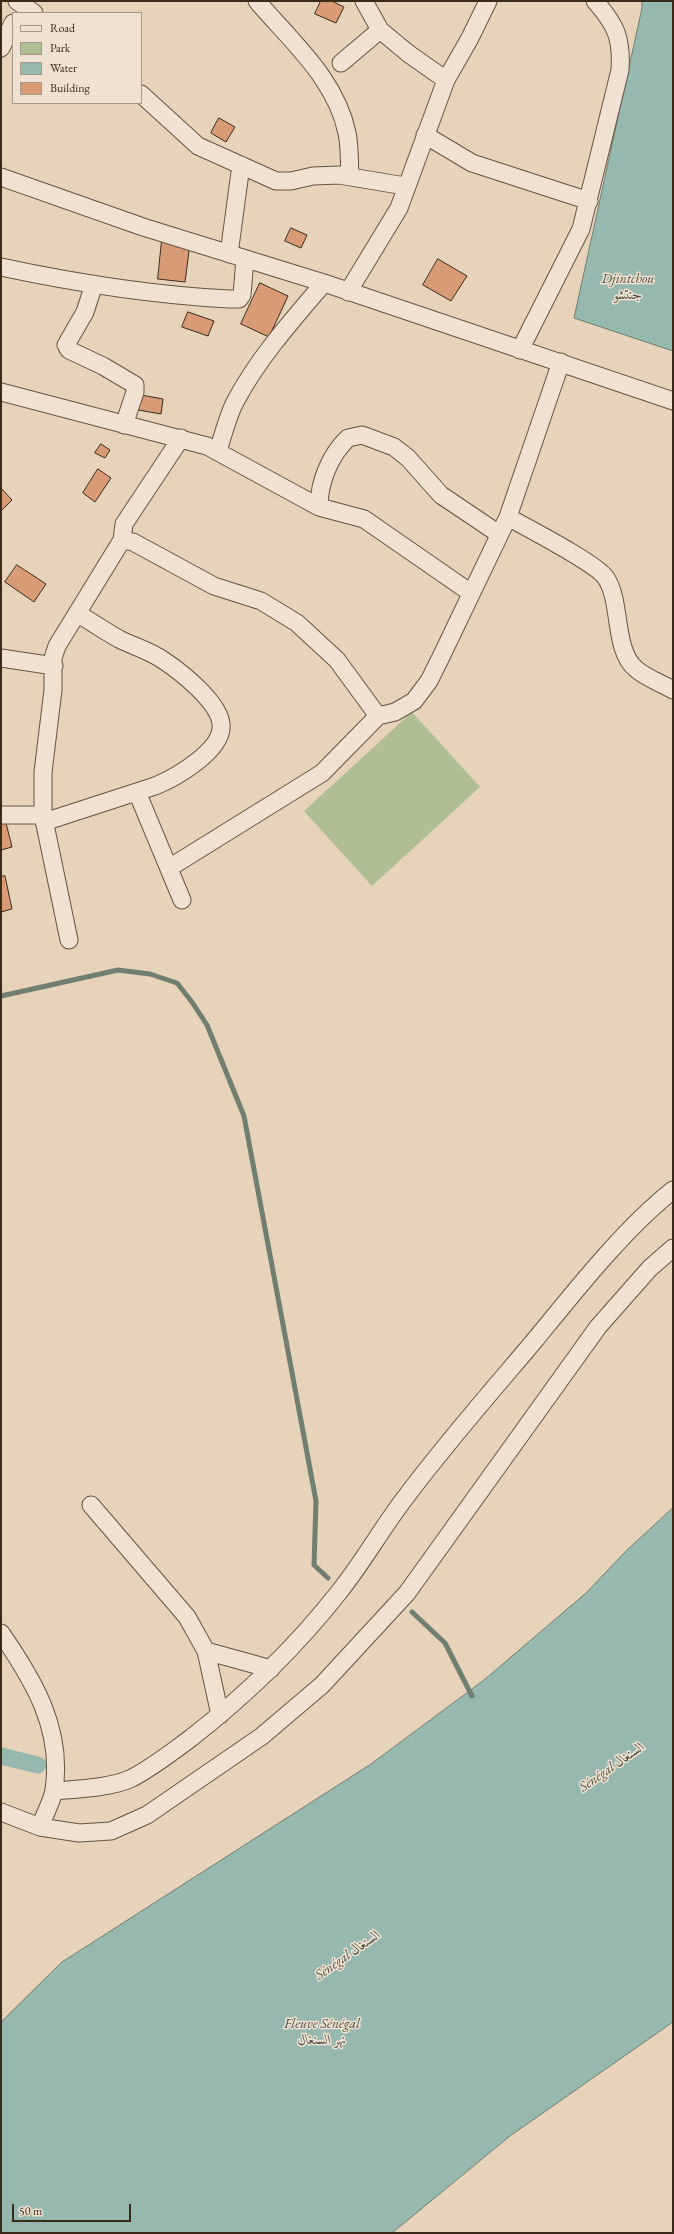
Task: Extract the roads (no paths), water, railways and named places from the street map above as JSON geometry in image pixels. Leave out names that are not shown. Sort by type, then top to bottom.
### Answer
[{"type":"street","points":[[257,1],[328,84],[341,113],[347,134],[350,175]]},
{"type":"street","points":[[364,1],[380,30],[409,54],[446,80]]},
{"type":"street","points":[[348,292],[399,208],[405,186],[446,80],[470,38],[488,1]]},
{"type":"street","points":[[520,350],[581,229],[620,70],[622,49],[618,34],[611,19],[595,1]]},
{"type":"street","points":[[1,48],[12,25]]},
{"type":"street","points":[[341,63],[380,30]]},
{"type":"street","points":[[142,95],[198,146],[276,181],[282,182],[313,176],[350,175],[405,186]]},
{"type":"street","points":[[425,135],[472,163],[589,201]]},
{"type":"street","points":[[229,254],[241,165]]},
{"type":"street","points":[[1,177],[79,206],[324,283],[673,401]]},
{"type":"street","points":[[1,267],[94,284],[161,294],[239,299],[243,290],[245,259]]},
{"type":"street","points":[[218,451],[233,405],[240,393],[288,325],[324,283]]},
{"type":"street","points":[[94,284],[85,312],[66,345],[69,350],[103,366],[135,385],[136,389],[124,425]]},
{"type":"street","points":[[169,868],[322,772],[378,716],[395,712],[414,701],[432,676],[508,517],[561,362]]},
{"type":"street","points":[[1,392],[124,425],[181,438],[218,451],[263,478],[319,507],[364,519],[471,593]]},
{"type":"street","points":[[319,507],[321,487],[332,459],[348,438],[362,435],[382,442],[404,454],[441,495],[499,534]]},
{"type":"street","points":[[69,940],[44,819],[43,772],[52,704],[54,652],[122,540],[124,524],[181,438]]},
{"type":"street","points":[[508,517],[591,565],[606,578],[614,602],[624,650],[635,669],[673,690]]},
{"type":"street","points":[[122,540],[133,542],[214,586],[256,598],[288,617],[337,660],[378,716]]},
{"type":"street","points":[[1,815],[44,819],[137,792],[172,779],[213,746],[222,726],[219,716],[201,691],[162,659],[119,639],[77,613]]},
{"type":"street","points":[[1,658],[54,666]]},
{"type":"street","points":[[137,792],[182,900]]},
{"type":"street","points":[[54,1791],[97,1786],[130,1779],[168,1755],[220,1715],[292,1648],[340,1591],[405,1497],[561,1308],[659,1202],[673,1190]]},
{"type":"street","points":[[1,1812],[40,1827],[80,1833],[111,1831],[147,1815],[262,1736],[322,1685],[407,1593],[598,1327],[650,1268],[673,1248]]},
{"type":"street","points":[[91,1505],[187,1617],[206,1651],[220,1715]]},
{"type":"street","points":[[1,1632],[22,1663],[48,1714],[56,1752],[54,1791],[40,1827]]},
{"type":"street","points":[[206,1651],[270,1669]]},
{"type":"water","name":"Djintchou جنتشو","points":[[642,1],[673,1],[673,351],[574,318],[642,8]]},
{"type":"water","name":"Fleuve Sénégal نهر السنغال","points":[[673,1508],[673,2022],[510,2136],[392,2233],[1,2233],[1,2022],[62,1962],[371,1764],[484,1680],[586,1593],[626,1551]]},
{"type":"waterway","points":[[1,996],[118,970],[150,974],[177,983],[207,1025],[244,1116],[316,1501],[314,1565],[328,1578]]},
{"type":"waterway","points":[[412,1612],[445,1643],[472,1696]]},
{"type":"waterway","points":[[1,1756],[38,1765]]},
{"type":"water label","name":"Sénégal السنغال","points":[[612,1767]]},
{"type":"water label","name":"Sénégal السنغال","points":[[348,1955]]}]
